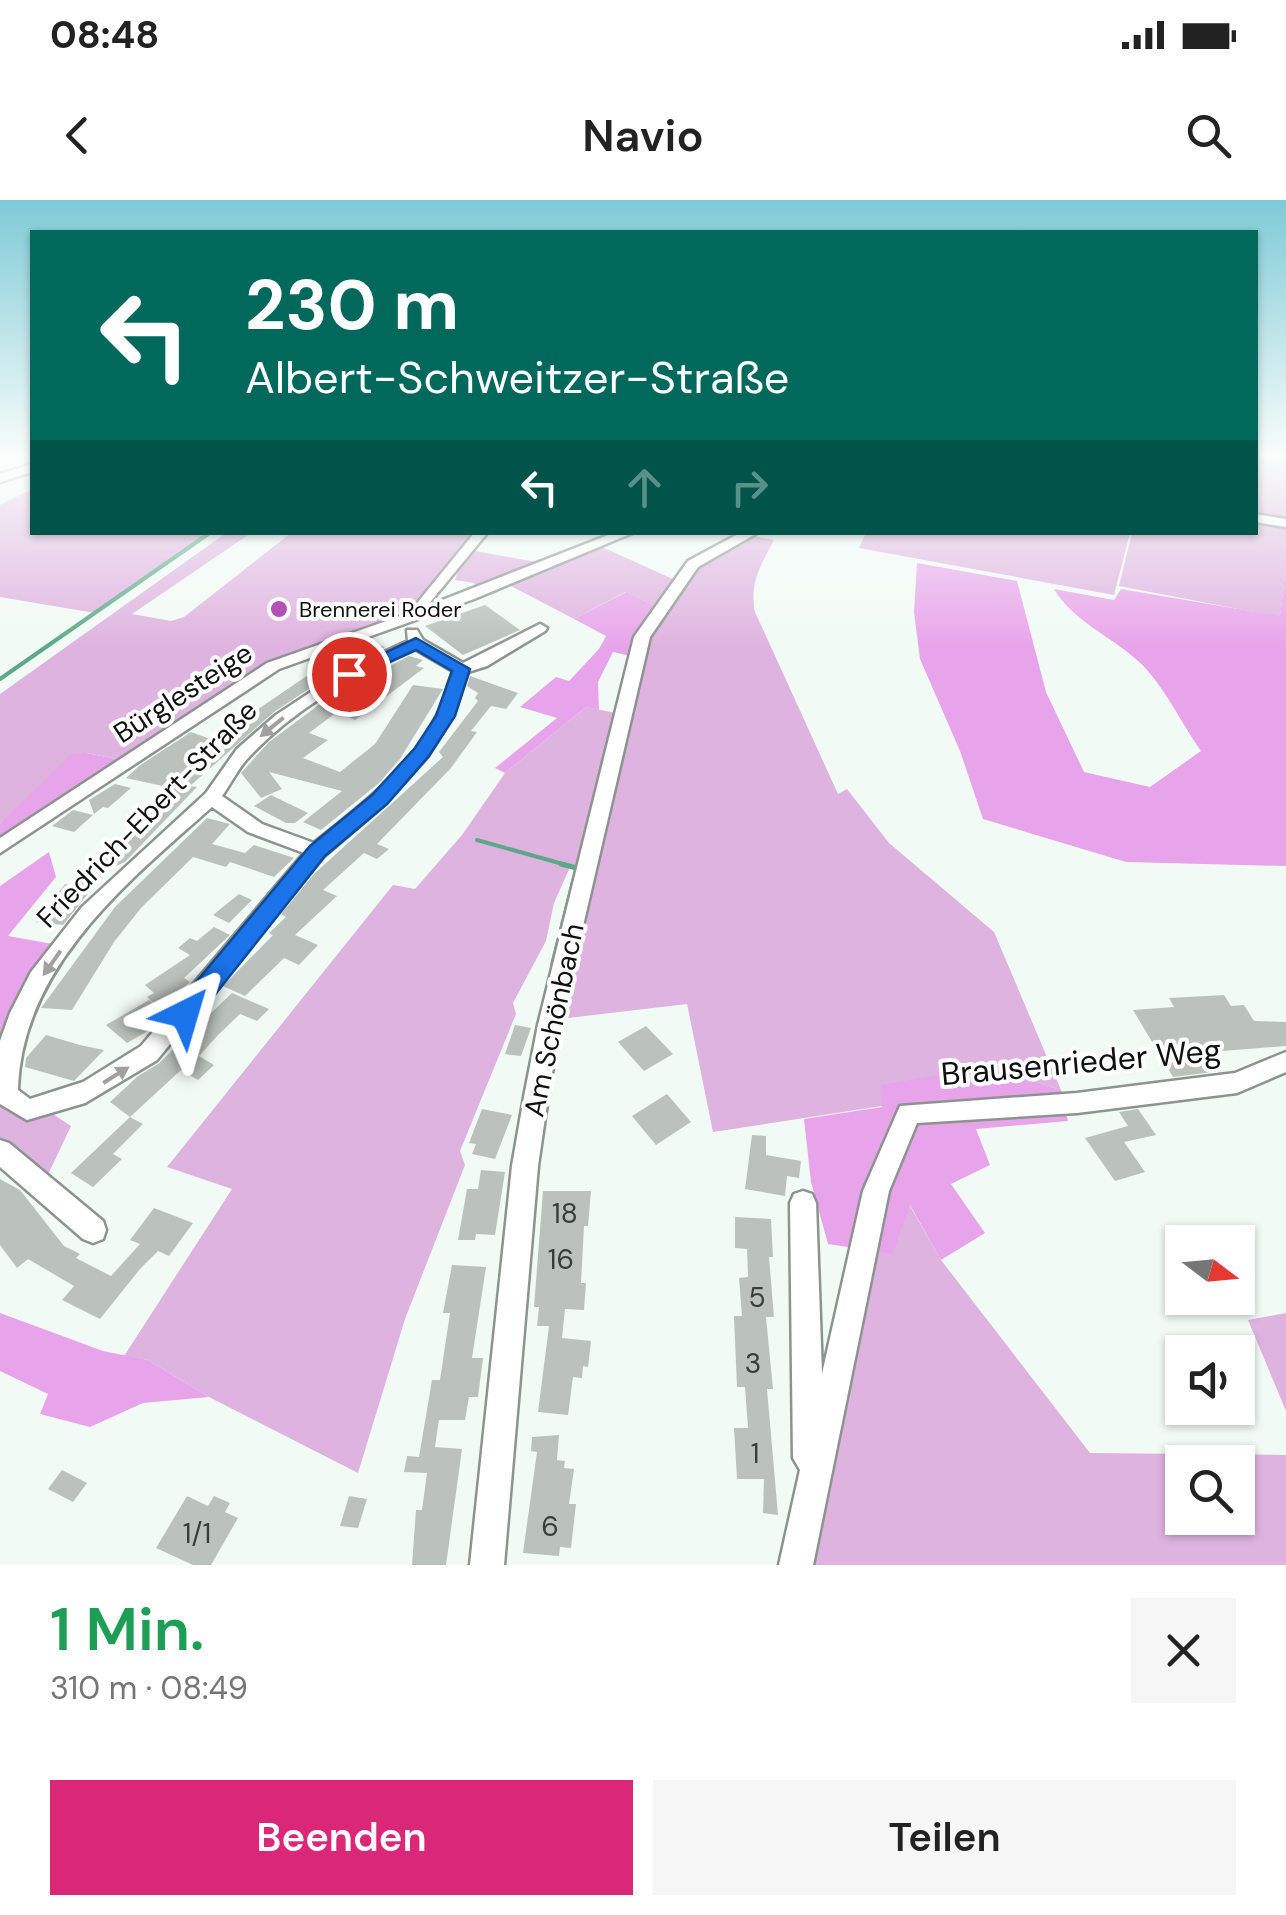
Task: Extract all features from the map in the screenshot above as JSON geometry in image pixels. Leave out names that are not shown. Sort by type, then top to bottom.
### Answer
[{"type":"street","name":"Bürglesteige","points":[[407,616],[440,584],[480,535]]},
{"type":"street","name":"Bürglesteige","points":[[0,847],[274,666],[470,596],[621,535]]},
{"type":"street","name":"Am Schönbach","points":[[487,1565],[525,1166],[536,1098],[549,1025],[642,638],[693,564],[747,535]]},
{"type":"street","points":[[440,584],[456,582],[469,586],[470,596]]},
{"type":"street","points":[[407,616],[416,643],[462,669],[481,663],[540,628]]},
{"type":"street","name":"Friedrich-Ebert-Straße","points":[[318,851],[149,1053],[58,1106],[27,1110],[3,1100],[10,1049],[31,994],[95,906],[170,832],[212,798],[226,771],[289,714],[349,674],[416,643]]},
{"type":"street","points":[[212,798],[255,828],[318,851],[380,800],[422,752],[445,716],[462,669]]},
{"type":"street","name":"Brausenrieder Weg","points":[[796,1565],[876,1190],[909,1113],[1077,1103],[1237,1083],[1286,1062]]},
{"type":"street","points":[[0,1151],[92,1230]]},
{"type":"street","name":"Brausenrieder Weg","points":[[802,1203],[810,1490]]},
{"type":"shaded area","points":[[0,521],[30,521],[30,535],[208,535],[95,613],[0,597]]},
{"type":"shaded area","points":[[1258,521],[1286,521],[1280,617],[1119,586],[1132,535],[1258,535]]},
{"type":"shaded area","points":[[223,535],[248,535],[132,614],[171,621],[184,617],[288,535],[472,535],[413,604],[392,617],[264,666],[117,759],[86,753],[0,824],[0,694]]},
{"type":"shaded area","points":[[865,535],[1129,535],[1114,595],[859,548]]},
{"type":"shaded area","points":[[752,536],[774,540],[755,583],[755,612],[838,794],[847,789],[889,843],[994,932],[1061,1090],[1024,1078],[882,1106],[713,1132],[687,1004],[560,1019],[646,644],[693,569]]},
{"type":"shaded area","points":[[602,547],[675,580],[657,607],[625,592],[574,619],[509,585]]},
{"type":"shaded area","points":[[475,551],[548,564],[477,588],[474,583],[455,580],[460,567]]},
{"type":"shaded area","points":[[917,563],[1017,581],[1046,692],[1084,772],[1150,787],[1201,751],[1146,669],[1081,619],[1054,589],[1114,600],[1121,589],[1280,616],[1286,567],[1286,866],[1126,862],[983,819],[960,751],[920,659],[914,612]]},
{"type":"shaded area","points":[[626,592],[657,607],[634,657],[613,652],[598,682],[599,710],[586,707],[505,773],[495,768],[557,718],[520,707],[556,677],[569,681],[606,636],[574,619]]},
{"type":"shaded area","points":[[586,707],[616,713],[576,865],[570,867],[554,903],[546,941],[513,1003],[516,1014],[460,1151],[465,1165],[405,1319],[358,1473],[209,1397],[148,1360],[124,1356],[232,1189],[167,1167],[393,885],[415,889],[462,835],[505,773]]},
{"type":"shaded area","points":[[86,753],[117,759],[0,836],[0,824],[70,755]]},
{"type":"shaded area","points":[[49,852],[56,877],[8,936],[64,946],[0,1053],[0,886]]},
{"type":"shaded area","points":[[0,1055],[2,1097],[47,1110],[71,1126],[45,1181],[0,1142]]},
{"type":"shaded area","points":[[938,1075],[1024,1078],[1061,1090],[1068,1121],[976,1129],[990,1165],[951,1184],[985,1233],[941,1260],[910,1205],[893,1254],[828,1244],[811,1182],[804,1119],[882,1107],[881,1085]]},
{"type":"shaded area","points":[[909,1204],[941,1260],[1090,1453],[1165,1454],[1165,1535],[1255,1535],[1255,1455],[1286,1455],[1286,1565],[807,1565],[876,1251]]},
{"type":"shaded area","points":[[0,1313],[103,1351],[148,1360],[209,1397],[143,1403],[90,1427],[40,1414],[48,1394],[0,1371]]},
{"type":"shaded area","points":[[1286,1313],[1286,1411],[1255,1335],[1248,1320]]},
{"type":"building","points":[[485,605],[520,630],[463,655],[425,626]]},
{"type":"building","points":[[371,643],[385,647],[339,669],[274,712],[190,786],[197,787],[125,862],[107,870],[63,925],[36,922],[65,884],[75,886],[172,788],[126,778],[139,766],[191,732],[213,740],[324,664]]},
{"type":"building","points":[[409,656],[423,660],[416,666],[424,668],[355,720],[337,712],[309,733],[328,740],[303,758],[340,772],[375,744],[413,685],[443,689],[400,759],[379,783],[321,830],[303,822],[342,791],[269,772],[282,789],[261,798],[241,773],[269,742],[328,698]]},
{"type":"building","points":[[470,676],[518,693],[506,709],[491,706],[471,731],[477,732],[451,768],[377,844],[389,849],[377,859],[364,853],[323,890],[337,896],[295,935],[318,945],[299,965],[284,958],[245,996],[223,986],[273,935],[269,933],[286,917],[281,914],[315,873],[443,757],[439,752],[478,701],[478,693],[467,686]]},
{"type":"building","points":[[115,784],[131,788],[108,808],[94,814],[89,800]]},
{"type":"building","points":[[271,795],[308,813],[295,823],[286,823],[254,806]]},
{"type":"building","points":[[73,810],[93,815],[74,832],[52,826]]},
{"type":"building","points":[[207,818],[230,824],[212,844],[245,853],[254,845],[294,858],[274,877],[230,862],[226,867],[193,857],[141,908],[114,942],[72,1010],[41,1008],[115,907]]},
{"type":"building","points":[[239,894],[252,900],[229,923],[213,915]]},
{"type":"building","points":[[214,927],[230,935],[184,978],[190,982],[149,1021],[154,1025],[151,1029],[127,1043],[106,1025],[149,1000],[159,1008],[147,997],[154,993],[145,985],[190,955],[178,948],[190,938],[197,941]]},
{"type":"building","points":[[232,993],[269,1009],[257,1021],[240,1014],[218,1035],[199,1056],[214,1065],[198,1080],[181,1070],[130,1117],[110,1102],[138,1076],[158,1064]]},
{"type":"building","points":[[1224,995],[1231,1006],[1244,1005],[1254,1021],[1286,1022],[1286,1046],[1210,1052],[1221,1071],[1173,1077],[1133,1010],[1174,1007],[1169,998]]},
{"type":"building","points":[[515,1025],[531,1028],[521,1056],[505,1054]]},
{"type":"building","points":[[646,1026],[673,1054],[644,1071],[618,1042]]},
{"type":"building","points":[[46,1035],[104,1050],[74,1081],[25,1067],[26,1058]]},
{"type":"building","points":[[667,1094],[691,1122],[656,1145],[632,1116]]},
{"type":"building","points":[[482,1109],[512,1115],[495,1159],[472,1154],[476,1144],[469,1143]]},
{"type":"building","points":[[1138,1109],[1156,1135],[1124,1142],[1145,1172],[1115,1181],[1085,1138],[1128,1126],[1119,1112]]},
{"type":"building","points":[[130,1117],[143,1124],[113,1154],[122,1159],[93,1187],[71,1173]]},
{"type":"building","points":[[752,1135],[766,1136],[766,1155],[801,1161],[799,1178],[787,1176],[785,1196],[745,1189]]},
{"type":"building","points":[[481,1170],[505,1172],[495,1235],[476,1234],[475,1240],[458,1240],[467,1189],[478,1189]]},
{"type":"building","points":[[0,1179],[20,1190],[64,1246],[80,1254],[76,1258],[111,1276],[140,1244],[130,1240],[154,1208],[193,1223],[169,1256],[158,1251],[140,1269],[100,1319],[62,1300],[74,1286],[28,1259],[17,1268],[0,1245]]},
{"type":"building","points":[[543,1191],[591,1191],[588,1226],[584,1226],[584,1310],[565,1309],[562,1338],[591,1341],[588,1367],[583,1366],[582,1378],[573,1377],[568,1415],[538,1412],[549,1326],[537,1326],[539,1307],[534,1307]]},
{"type":"building","points":[[735,1217],[771,1219],[773,1257],[769,1257],[774,1317],[766,1317],[773,1389],[767,1389],[778,1515],[763,1513],[764,1479],[737,1479],[734,1428],[748,1428],[745,1387],[737,1387],[734,1316],[742,1316],[739,1278],[748,1277],[747,1249],[735,1248]]},
{"type":"building","points":[[452,1265],[486,1267],[472,1358],[483,1358],[478,1397],[469,1397],[465,1420],[439,1420],[435,1447],[462,1449],[446,1565],[412,1565],[416,1510],[422,1510],[427,1473],[404,1472],[407,1456],[419,1457],[432,1380],[440,1380],[450,1313],[443,1313]]},
{"type":"building","points":[[559,1435],[557,1460],[565,1461],[564,1468],[574,1469],[569,1504],[576,1504],[571,1548],[560,1547],[559,1556],[523,1553],[537,1452],[531,1451],[532,1437]]},
{"type":"building","points":[[62,1470],[87,1483],[73,1502],[48,1489]]},
{"type":"building","points":[[187,1496],[208,1506],[214,1496],[230,1503],[225,1512],[238,1518],[211,1565],[193,1565],[156,1548]]},
{"type":"building","points":[[349,1496],[367,1499],[358,1528],[340,1526]]},
{"type":"waterway","points":[[0,679],[207,535]]},
{"type":"waterway","points":[[477,840],[570,866]]},
{"type":"waterway","points":[[553,963],[577,868],[561,864]]},
{"type":"place","name":"Brennerei Roder","points":[[279,609]]},
{"type":"route","points":[[185,1014],[318,851],[380,800],[422,752],[445,716],[462,669],[416,643],[349,674]]}]
